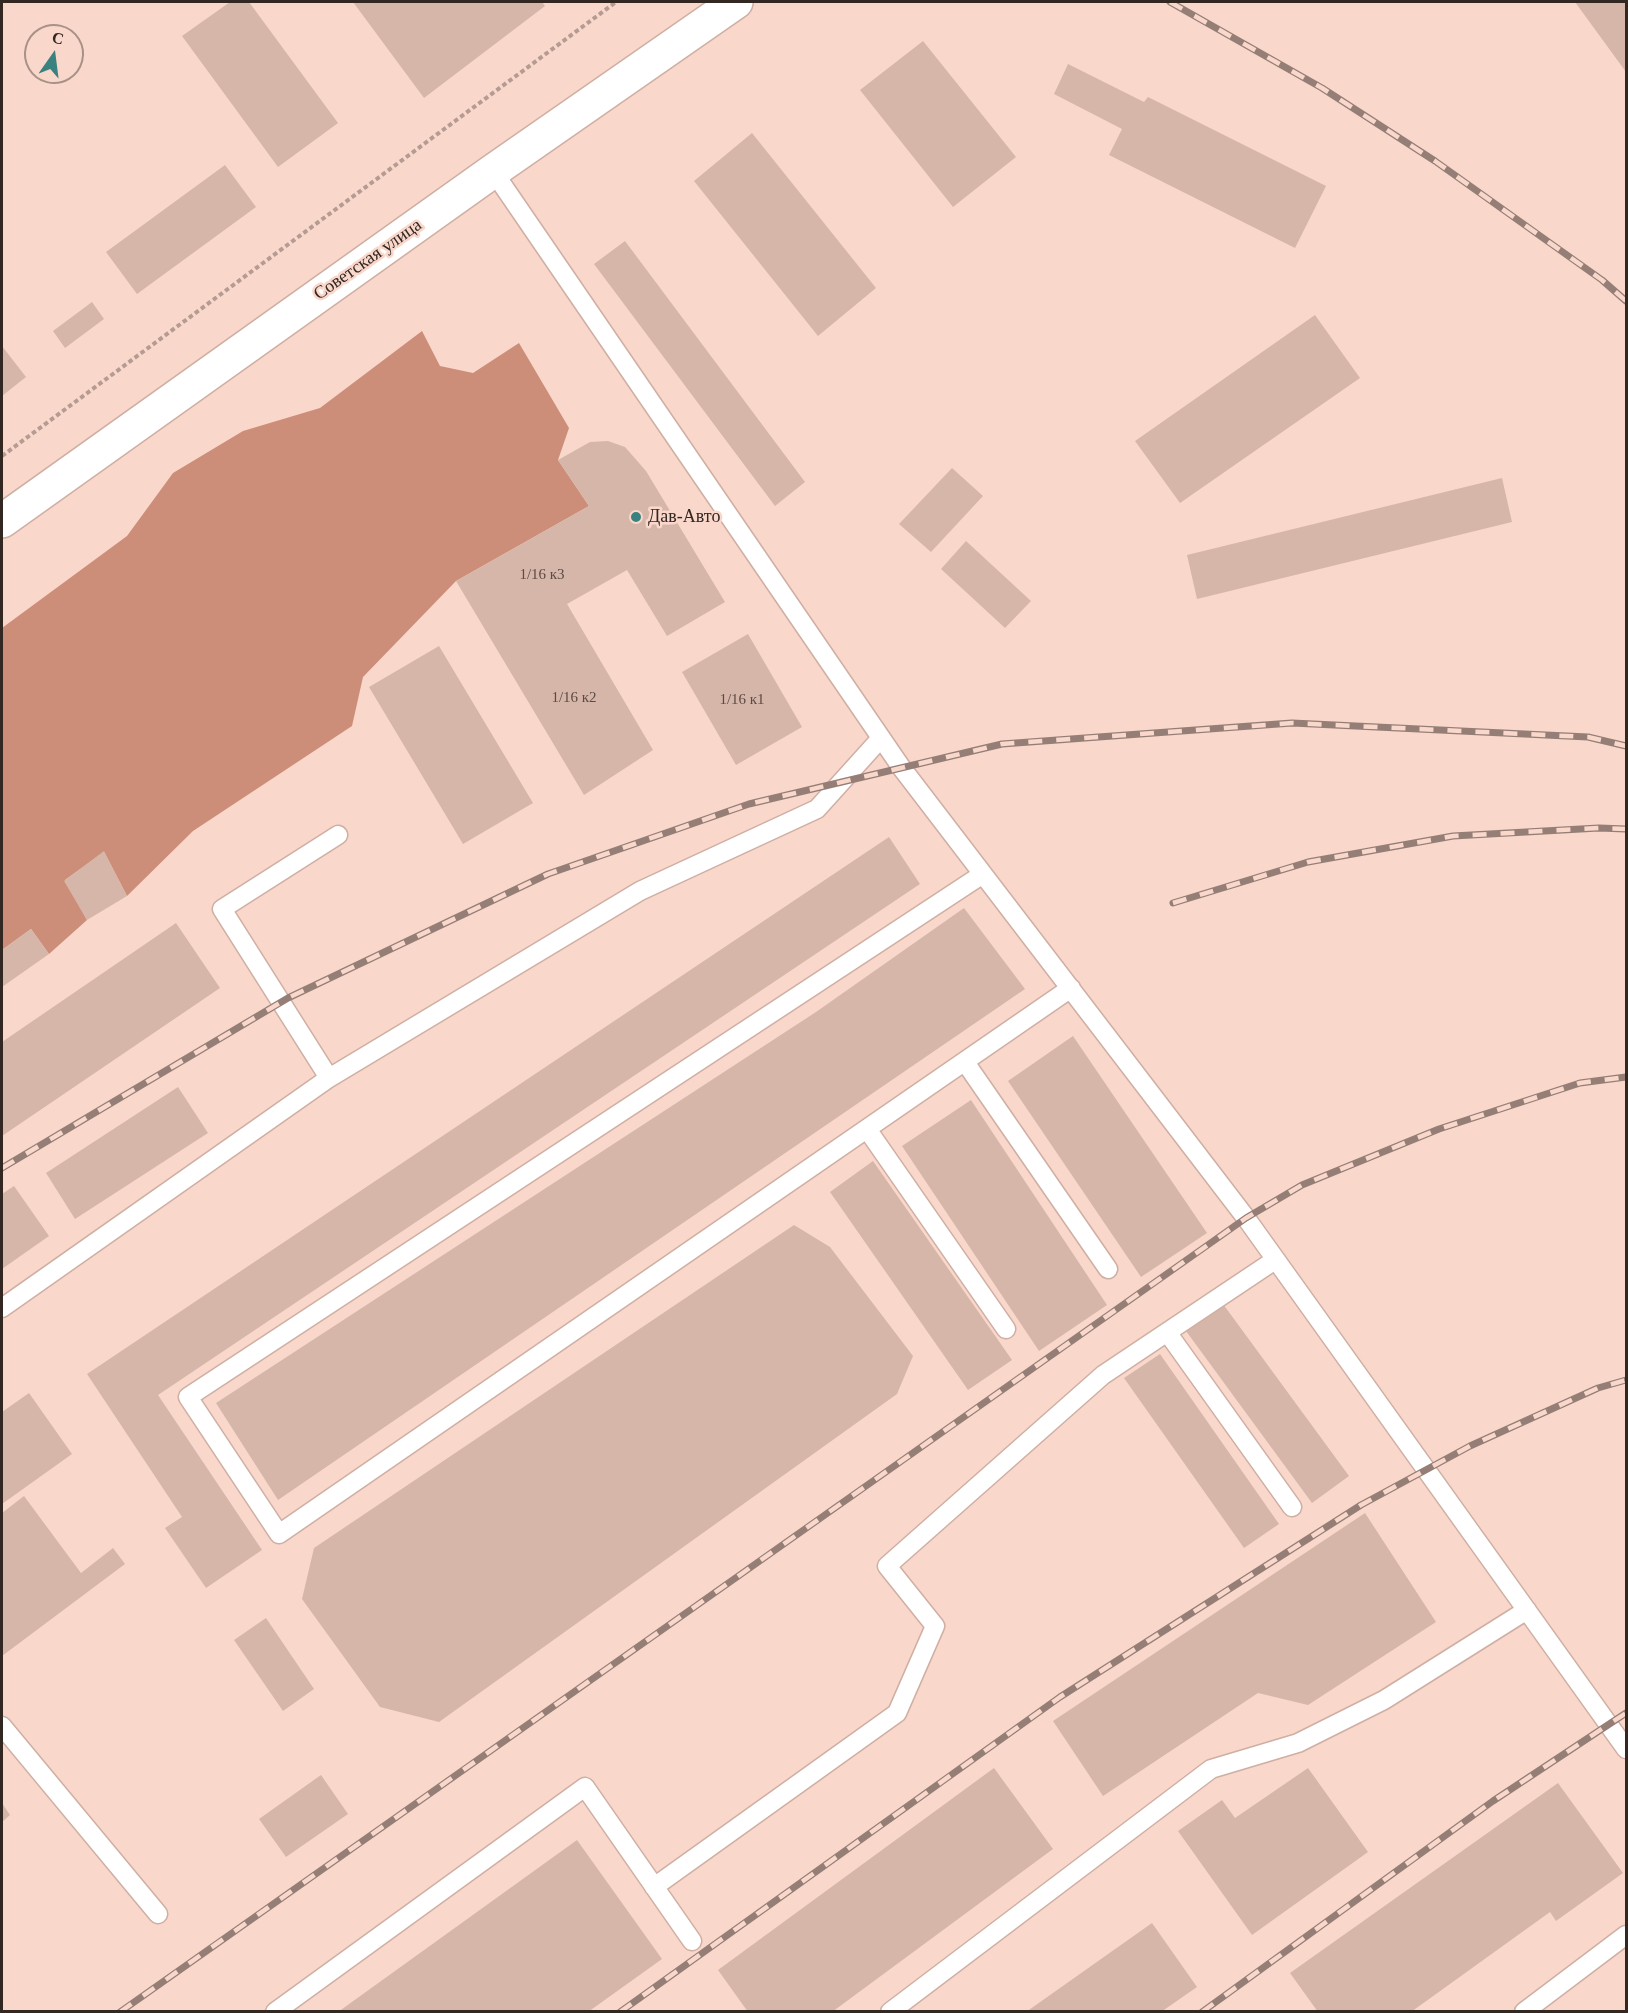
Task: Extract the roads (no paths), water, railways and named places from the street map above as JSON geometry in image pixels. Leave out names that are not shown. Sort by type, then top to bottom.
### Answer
[{"type":"main road","name":"Советская улица","points":[[2,521],[493,171],[736,2]]},
{"type":"lane","points":[[493,171],[901,767],[1246,1218],[1626,1749]]},
{"type":"lane","points":[[2,1308],[329,1078],[640,891],[817,809],[881,738]]},
{"type":"lane","points":[[329,1078],[222,909],[338,835]]},
{"type":"lane","points":[[983,874],[188,1397],[279,1534],[1071,988]]},
{"type":"lane","points":[[964,1062],[1108,1269]]},
{"type":"lane","points":[[867,1129],[1006,1329]]},
{"type":"lane","points":[[654,1887],[897,1713],[935,1626],[887,1566],[1102,1375],[1275,1260]]},
{"type":"lane","points":[[1167,1332],[1292,1507]]},
{"type":"lane","points":[[890,2012],[1211,1769],[1298,1743],[1327,1729],[1384,1700],[1527,1610]]},
{"type":"lane","points":[[2,1726],[158,1914]]},
{"type":"lane","points":[[274,2012],[585,1787],[692,1941]]},
{"type":"lane","points":[[1524,2012],[1626,1935]]},
{"type":"railway","points":[[1170,2],[1322,88],[1435,161],[1602,280],[1626,301]]},
{"type":"railway","points":[[2,1168],[288,998],[548,874],[749,804],[1002,744],[1292,723],[1588,737],[1626,746]]},
{"type":"railway","points":[[1173,903],[1308,862],[1453,836],[1599,828],[1626,829]]},
{"type":"railway","points":[[120,2012],[1246,1218],[1302,1185],[1439,1129],[1580,1083],[1626,1077]]},
{"type":"railway","points":[[620,2012],[1060,1697],[1361,1505],[1470,1446],[1598,1388],[1626,1380]]},
{"type":"railway","points":[[1202,2012],[1493,1801],[1626,1713]]},
{"type":"place","name":"Дав-Авто","points":[[636,517]]}]
